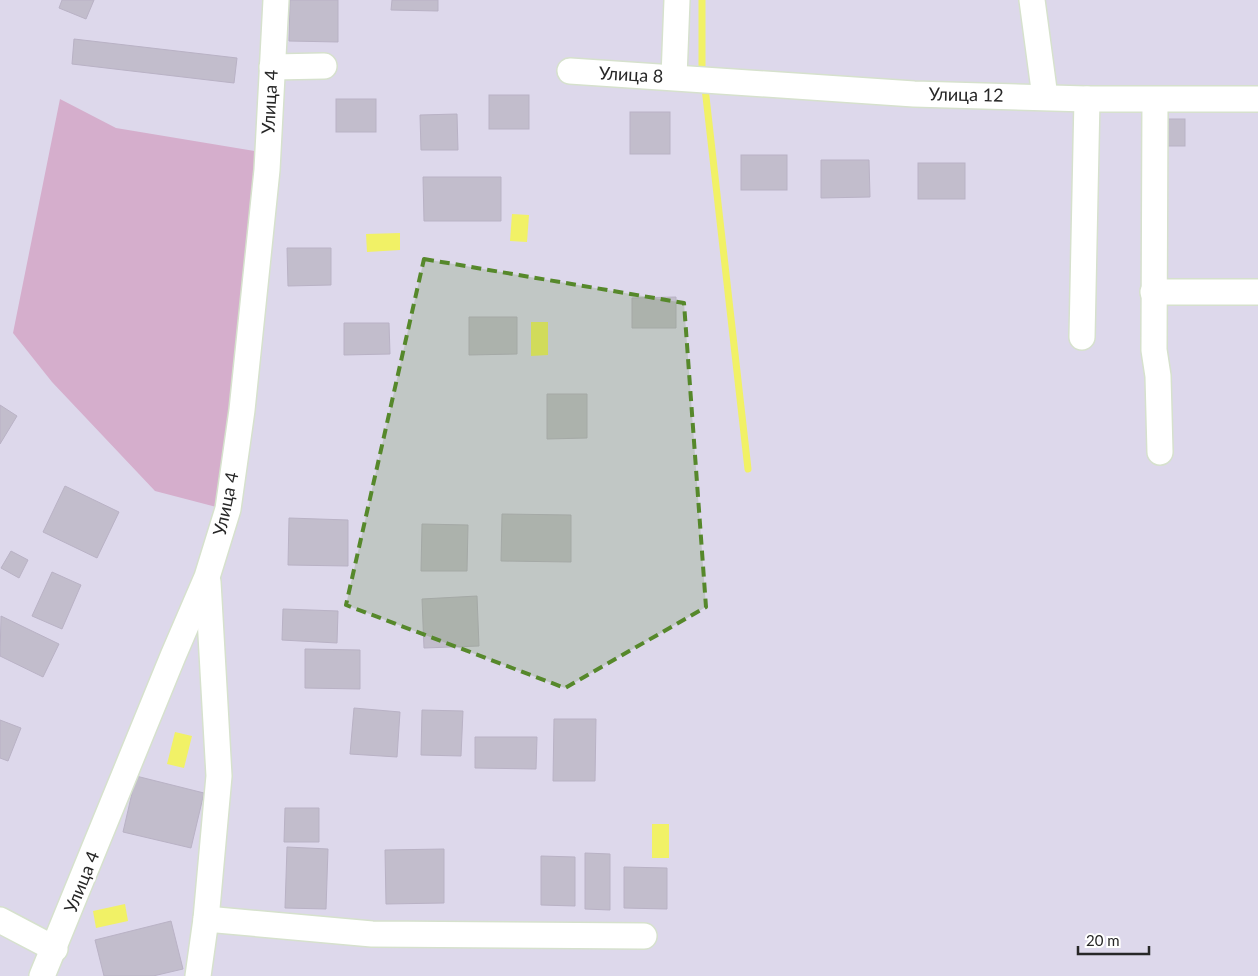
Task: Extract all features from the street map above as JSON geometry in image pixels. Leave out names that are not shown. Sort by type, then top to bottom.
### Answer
[{"type":"street","name":"Улица 4","points":[[42,976],[55,949],[172,656],[207,577],[228,509],[242,410],[267,170],[276,0]]},
{"type":"street","name":"Улица 8","points":[[570,71],[674,78],[677,0]]},
{"type":"street","points":[[1032,0],[1045,97]]},
{"type":"street","points":[[272,67],[324,66]]},
{"type":"street","name":"Улица 12","points":[[674,78],[914,94],[1155,100],[1258,99]]},
{"type":"street","points":[[1082,337],[1087,99]]},
{"type":"street","points":[[1155,100],[1153,292],[1160,452]]},
{"type":"street","points":[[1153,292],[1258,292]]},
{"type":"street","points":[[198,976],[206,918],[219,776],[207,577]]},
{"type":"street","points":[[206,918],[372,934],[644,936]]},
{"type":"street","points":[[0,920],[55,949]]},
{"type":"highlighted area","points":[[424,259],[684,303],[706,607],[565,688],[346,605]]},
{"type":"shaded area","points":[[60,99],[116,128],[266,153],[224,509],[155,491],[52,382],[13,333]]},
{"type":"shaded area","points":[[512,214],[529,215],[527,242],[510,241]]},
{"type":"shaded area","points":[[400,233],[400,250],[367,252],[366,234]]},
{"type":"shaded area","points":[[531,322],[548,322],[548,355],[531,356]]},
{"type":"shaded area","points":[[175,732],[192,736],[184,768],[167,764]]},
{"type":"shaded area","points":[[652,824],[669,824],[669,858],[652,858]]},
{"type":"shaded area","points":[[125,904],[128,921],[96,928],[93,911]]},
{"type":"building","points":[[62,0],[94,0],[86,19],[59,8]]},
{"type":"building","points":[[290,0],[338,0],[338,42],[289,41]]},
{"type":"building","points":[[392,0],[438,0],[438,11],[391,10]]},
{"type":"building","points":[[74,39],[237,58],[234,83],[72,64]]},
{"type":"building","points":[[489,95],[529,95],[529,129],[489,129]]},
{"type":"building","points":[[336,99],[376,99],[376,132],[336,132]]},
{"type":"building","points":[[630,112],[670,112],[670,154],[630,154]]},
{"type":"building","points":[[457,114],[458,150],[421,150],[420,115]]},
{"type":"building","points":[[1159,119],[1185,119],[1185,146],[1159,146]]},
{"type":"building","points":[[741,155],[787,155],[787,190],[741,190]]},
{"type":"building","points":[[821,160],[869,160],[870,197],[821,198]]},
{"type":"building","points":[[918,163],[965,163],[965,199],[918,199]]},
{"type":"building","points":[[423,177],[501,177],[501,221],[424,221]]},
{"type":"building","points":[[287,248],[331,248],[331,285],[288,286]]},
{"type":"building","points":[[676,297],[676,328],[632,328],[632,298]]},
{"type":"building","points":[[469,317],[517,317],[517,354],[469,355]]},
{"type":"building","points":[[344,323],[389,323],[390,354],[344,355]]},
{"type":"building","points":[[547,394],[587,394],[587,438],[547,439]]},
{"type":"building","points":[[0,405],[17,416],[0,444]]},
{"type":"building","points":[[65,486],[119,512],[97,558],[43,532]]},
{"type":"building","points":[[502,514],[571,515],[571,562],[501,561]]},
{"type":"building","points":[[289,518],[348,520],[348,566],[288,565]]},
{"type":"building","points":[[422,524],[468,525],[467,571],[421,571]]},
{"type":"building","points":[[11,551],[28,560],[19,578],[1,568]]},
{"type":"building","points":[[52,572],[81,585],[62,629],[32,616]]},
{"type":"building","points":[[477,596],[479,646],[424,648],[422,599]]},
{"type":"building","points":[[283,609],[338,611],[337,643],[282,640]]},
{"type":"building","points":[[1,616],[59,644],[43,677],[0,656]]},
{"type":"building","points":[[305,649],[360,650],[360,689],[305,688]]},
{"type":"building","points":[[354,708],[400,712],[397,757],[350,754]]},
{"type":"building","points":[[422,710],[463,711],[461,756],[421,755]]},
{"type":"building","points":[[554,719],[596,719],[595,781],[553,781]]},
{"type":"building","points":[[0,720],[21,728],[8,761],[0,758]]},
{"type":"building","points":[[475,737],[537,737],[536,769],[475,768]]},
{"type":"building","points":[[136,776],[204,793],[191,848],[123,832]]},
{"type":"building","points":[[285,808],[319,808],[319,842],[284,842]]},
{"type":"building","points":[[287,847],[328,849],[326,909],[285,908]]},
{"type":"building","points":[[444,849],[444,903],[386,904],[385,850]]},
{"type":"building","points":[[585,853],[610,854],[610,910],[585,909]]},
{"type":"building","points":[[541,856],[575,857],[575,906],[541,905]]},
{"type":"building","points":[[624,867],[667,868],[667,909],[624,908]]},
{"type":"building","points":[[171,921],[183,969],[153,976],[104,976],[95,940]]},
{"type":"waterway","points":[[702,0],[702,67]]},
{"type":"waterway","points":[[705,88],[748,469]]}]
